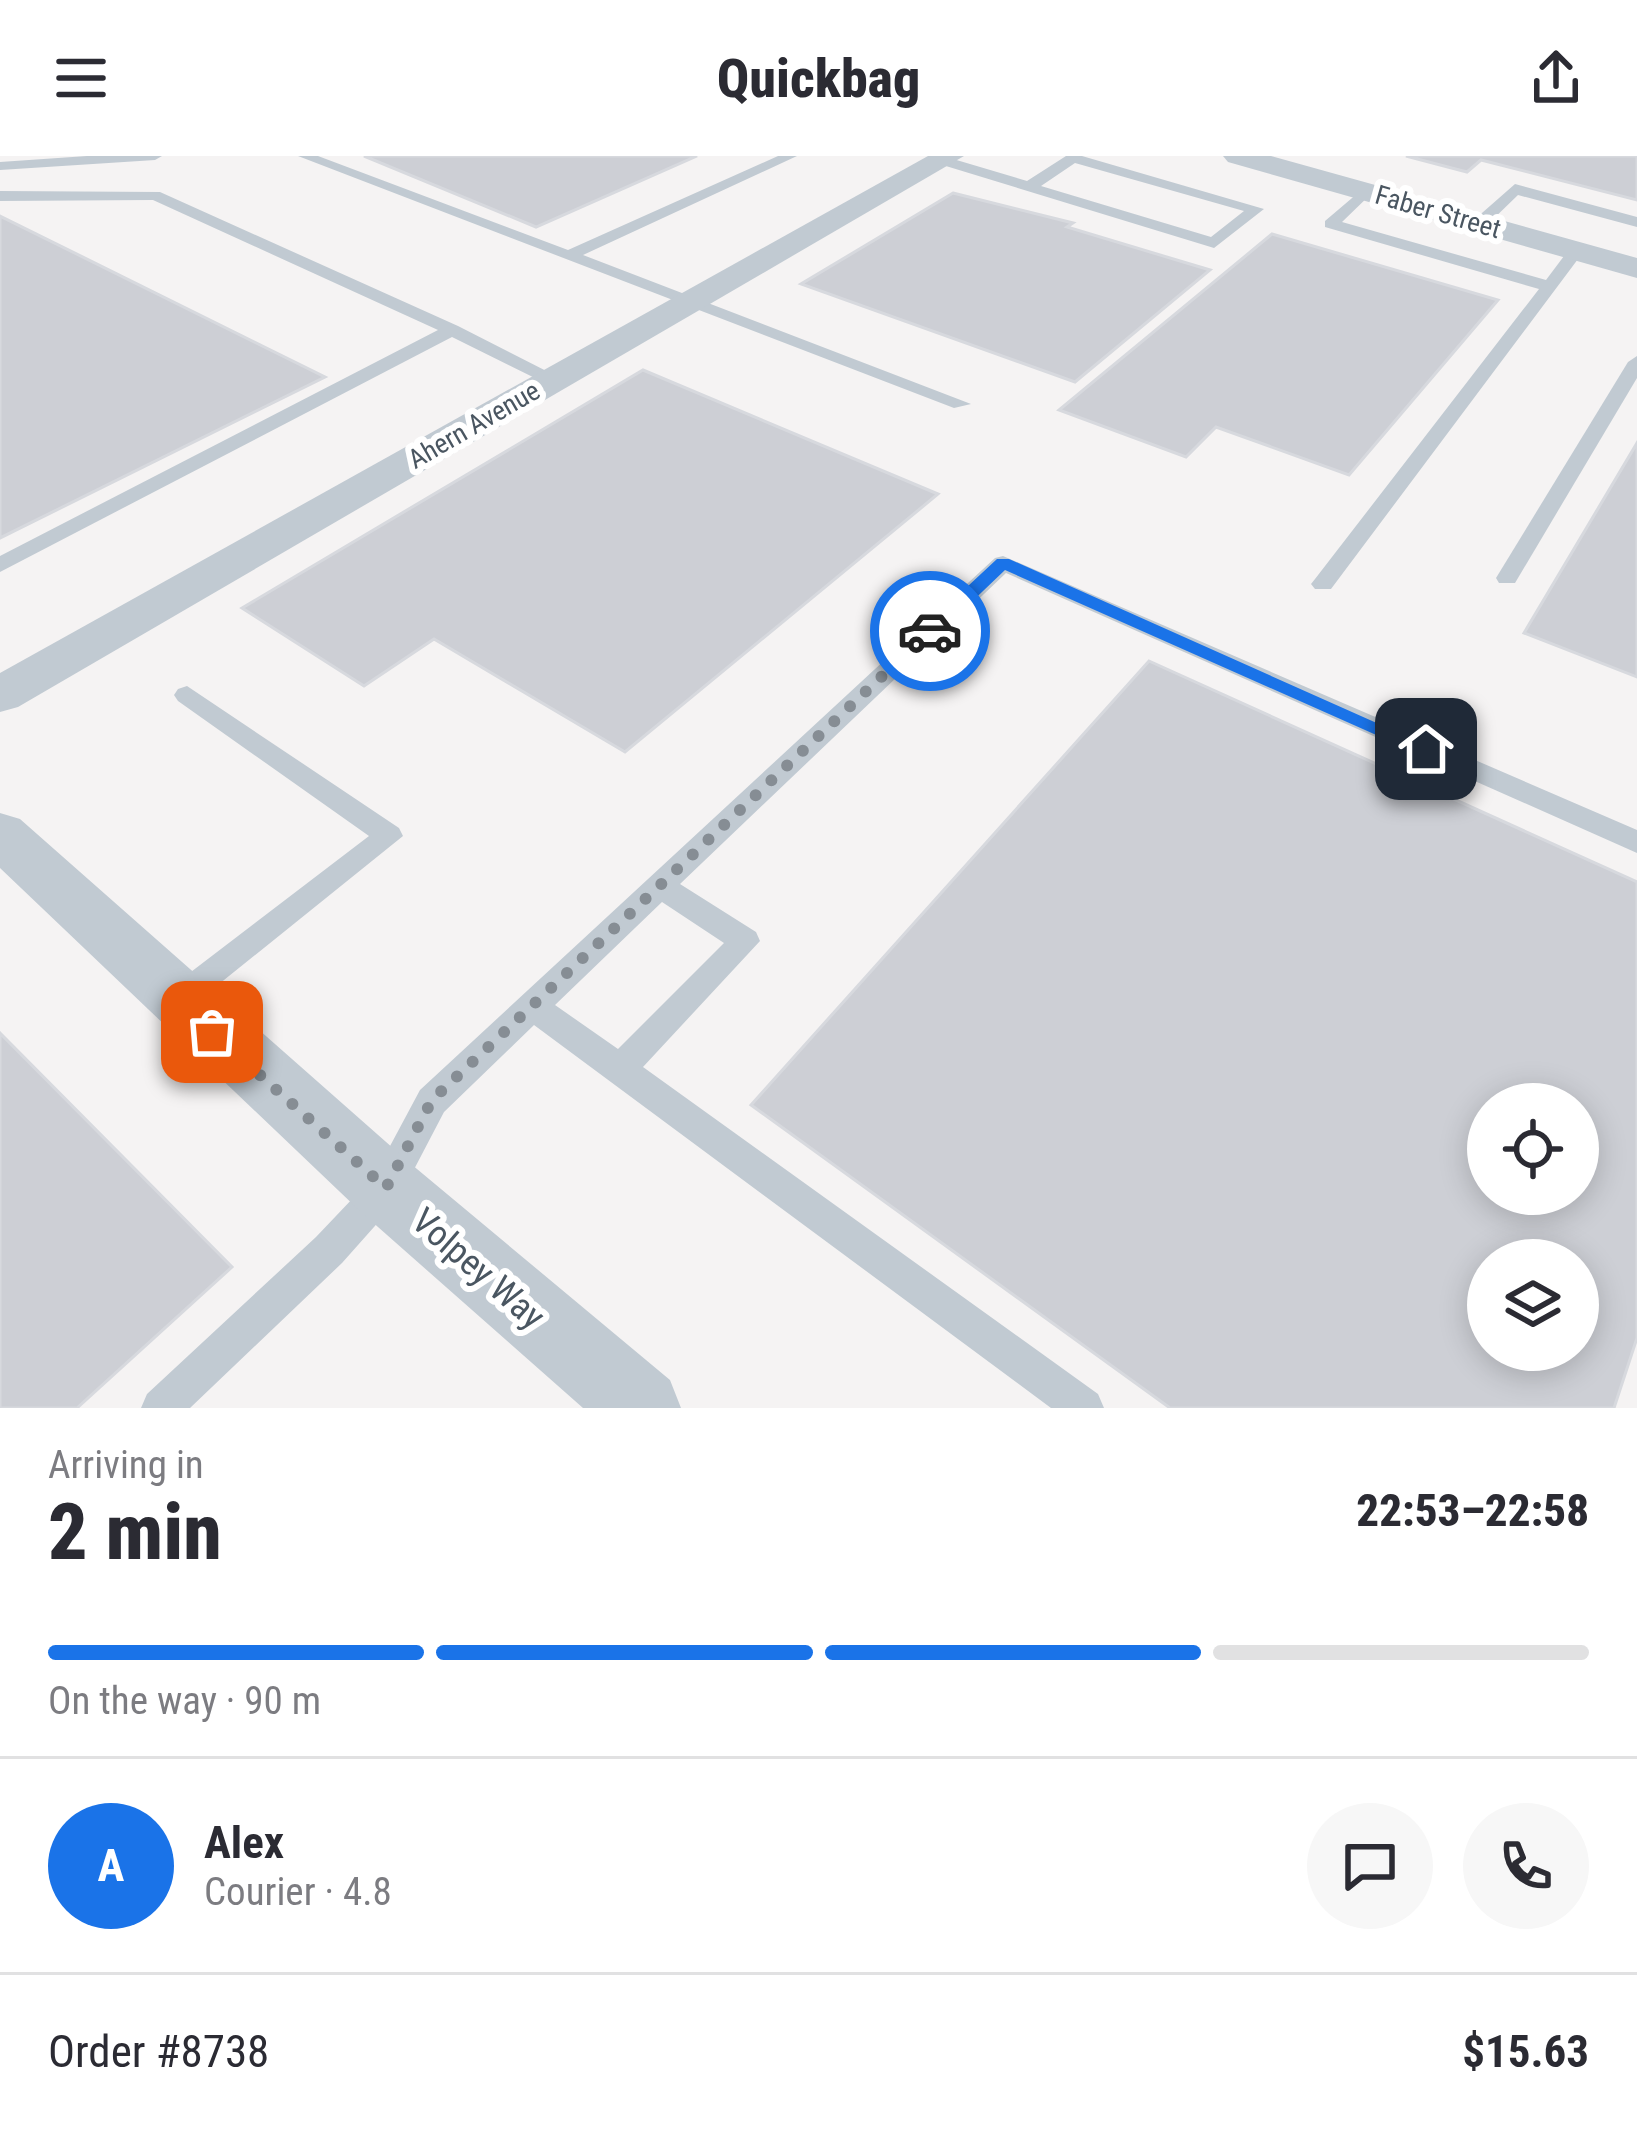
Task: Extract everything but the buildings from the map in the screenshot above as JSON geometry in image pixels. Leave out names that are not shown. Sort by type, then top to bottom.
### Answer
[{"type":"street","name":"Faber Street","points":[[1238,156],[1637,268]]},
{"type":"street","name":"Ahern Avenue","points":[[0,694],[945,158]]},
{"type":"street","name":"Volpey Way","points":[[0,834],[386,1188],[642,1408]]},
{"type":"lane","points":[[0,166],[155,156]]},
{"type":"lane","points":[[305,156],[961,404]]},
{"type":"lane","points":[[570,255],[790,156]]},
{"type":"lane","points":[[945,158],[1028,188],[1214,243],[1256,209],[1073,158],[1028,188]]},
{"type":"lane","points":[[1480,223],[1515,189],[1637,222]]},
{"type":"lane","points":[[1365,192],[1331,224],[1550,287]]},
{"type":"lane","points":[[0,196],[155,195],[554,380]]},
{"type":"lane","points":[[1324,584],[1576,251]]},
{"type":"lane","points":[[0,565],[452,330]]},
{"type":"lane","points":[[1507,578],[1637,362]]},
{"type":"lane","points":[[161,1408],[328,1250],[386,1188],[432,1100],[1003,563],[1637,842]]},
{"type":"lane","points":[[177,1000],[389,836],[187,695]]},
{"type":"lane","points":[[620,1069],[745,940],[660,886]]},
{"type":"lane","points":[[533,1006],[1084,1408]]},
{"type":"way so far","points":[[212,1032],[386,1188],[432,1100],[930,631]]},
{"type":"route","points":[[930,631],[1003,563],[1426,749]]}]
